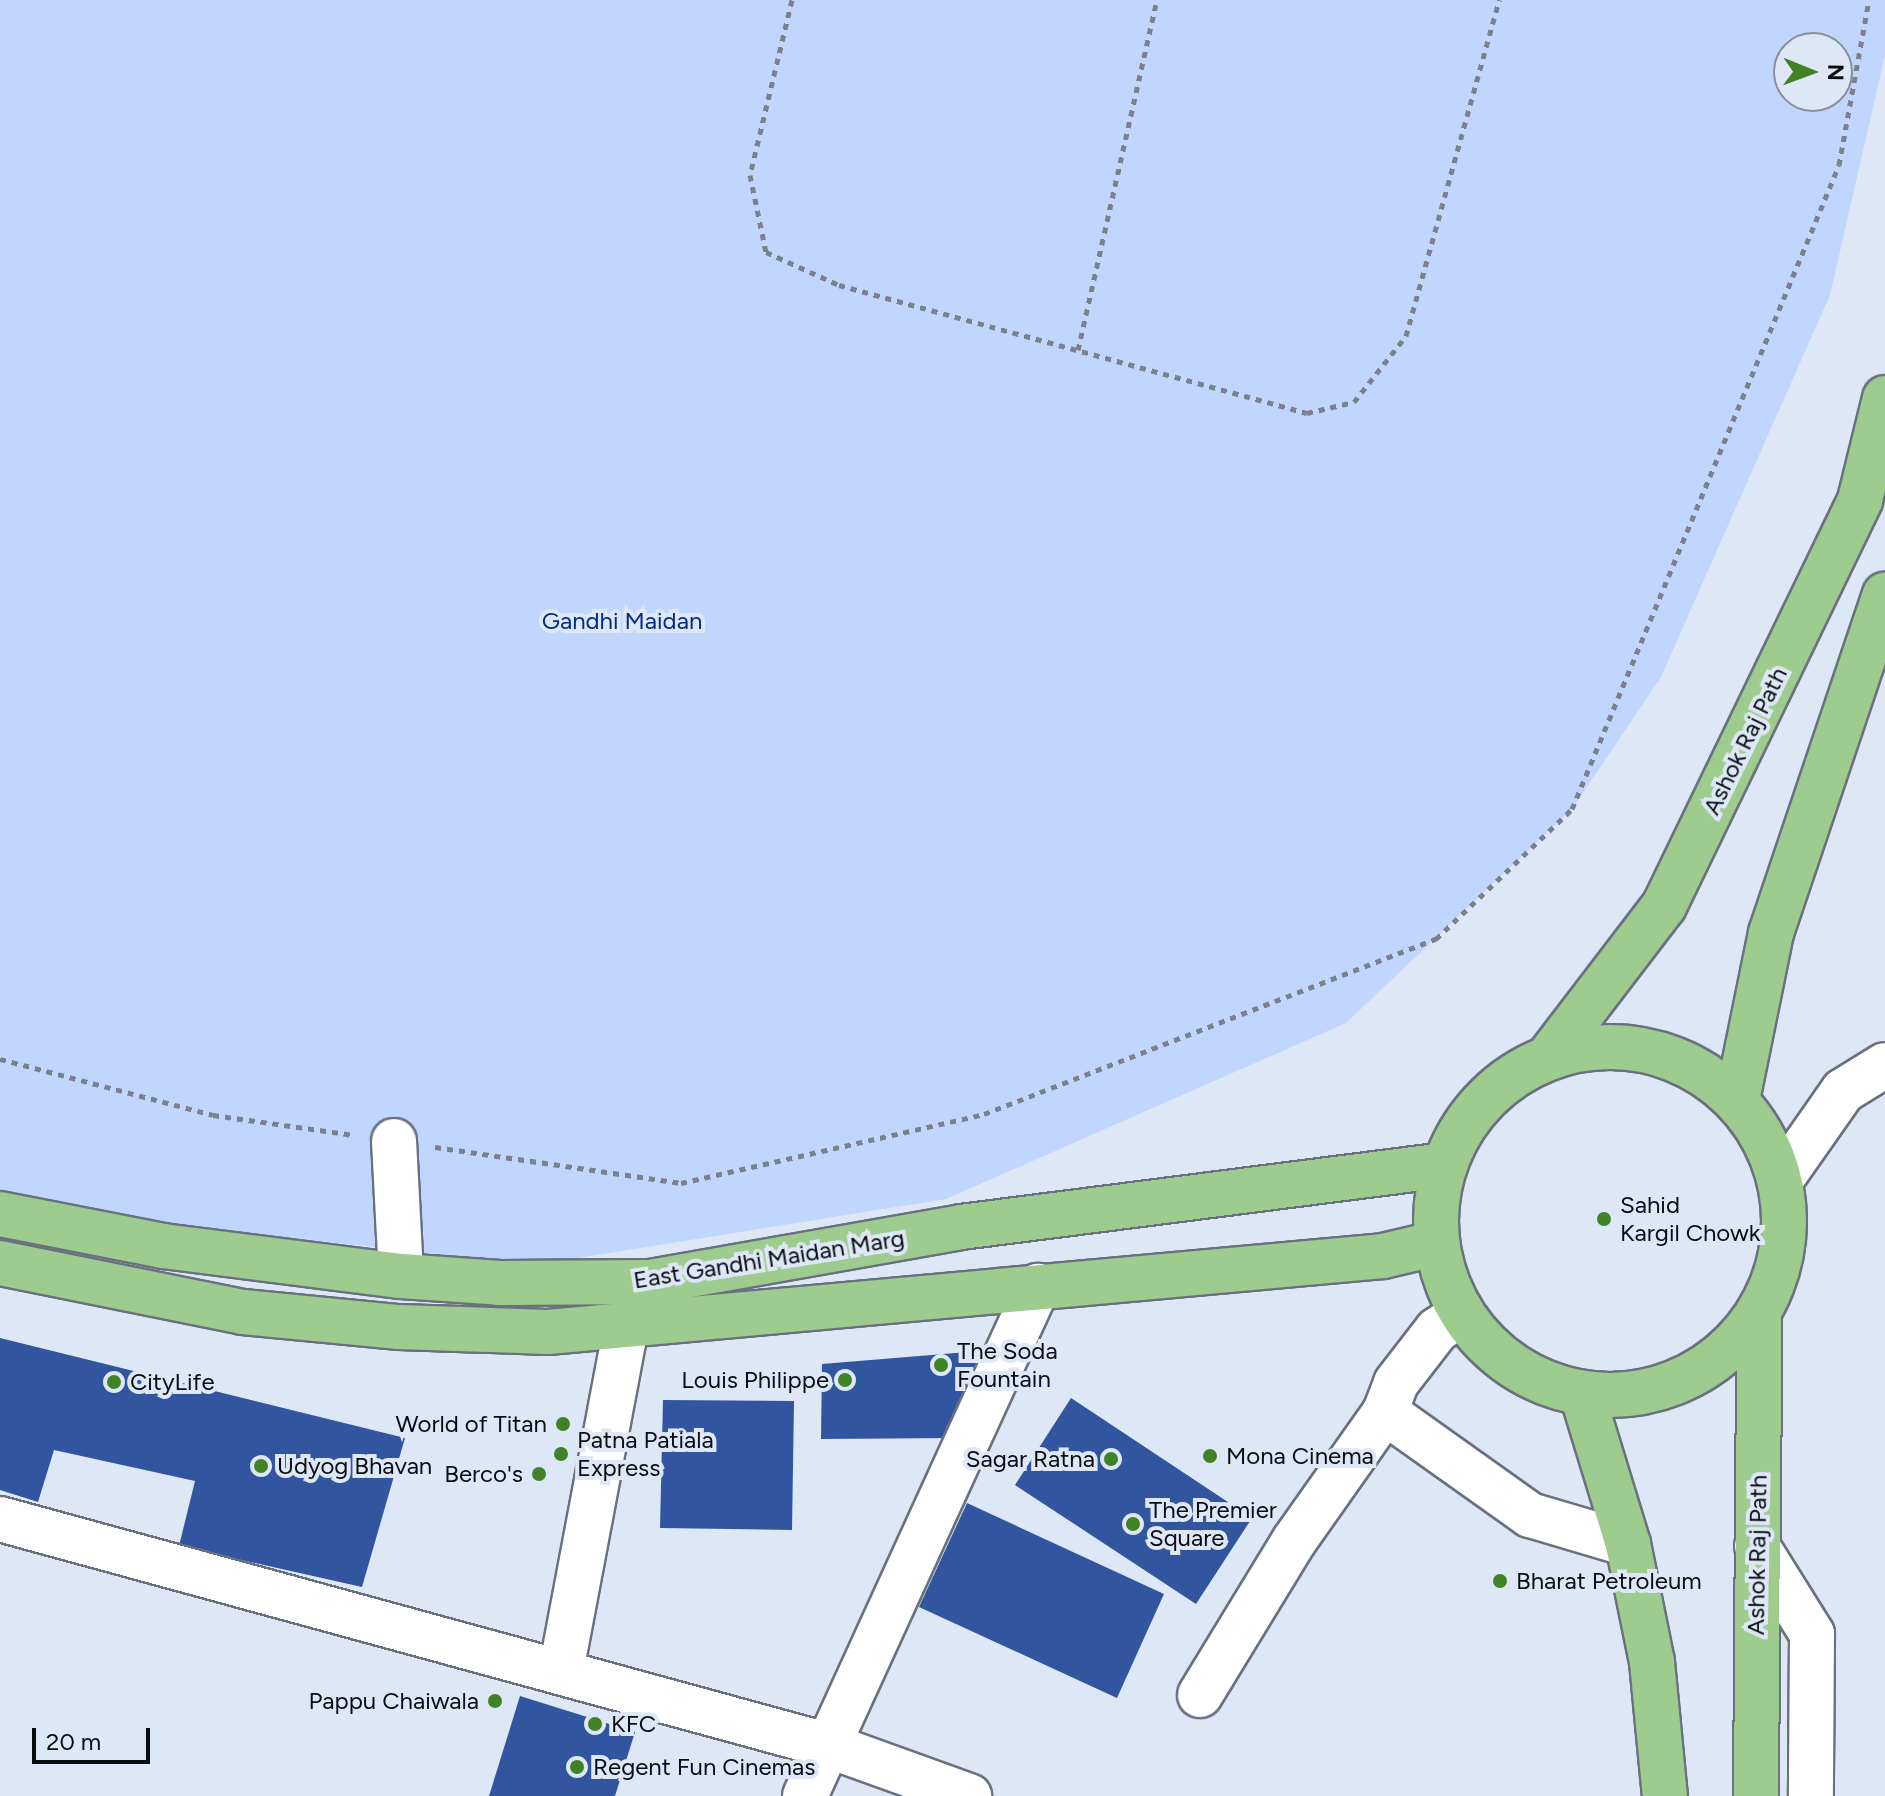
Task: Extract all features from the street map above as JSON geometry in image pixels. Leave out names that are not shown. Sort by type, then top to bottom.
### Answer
[{"type":"main road","name":"Ashok Raj Path","points":[[1550,1055],[1664,906],[1860,500],[1885,398]]},
{"type":"main road","points":[[1737,1100],[1771,933],[1885,595]]},
{"type":"main road","points":[[1617,1045],[1683,1061],[1737,1100],[1764,1138],[1780,1181],[1783,1250],[1759,1314],[1713,1364],[1651,1394],[1583,1397],[1513,1370],[1460,1315],[1434,1244],[1442,1165],[1484,1097],[1550,1055],[1617,1045]]},
{"type":"main road","name":"East Gandhi Maidan Marg","points":[[0,1214],[163,1246],[401,1276],[500,1283],[650,1282],[961,1227],[1442,1165]]},
{"type":"main road","points":[[0,1263],[259,1314],[399,1327],[533,1332],[1383,1256],[1434,1244]]},
{"type":"main road","name":"Ashok Raj Path","points":[[1756,1796],[1754,1709],[1759,1314]]},
{"type":"main road","points":[[1583,1397],[1628,1544],[1652,1662],[1665,1796]]},
{"type":"street","points":[[1780,1181],[1843,1091],[1885,1065]]},
{"type":"street","points":[[394,1141],[401,1276]]},
{"type":"street","points":[[805,1796],[1038,1286]]},
{"type":"street","points":[[1200,1695],[1294,1541],[1385,1412],[1412,1360],[1437,1330],[1460,1315]]},
{"type":"street","points":[[561,1671],[626,1326]]},
{"type":"street","points":[[1385,1412],[1530,1515],[1628,1544]]},
{"type":"street","points":[[0,1519],[243,1590],[561,1671],[830,1746],[969,1796]]},
{"type":"street","points":[[1757,1546],[1812,1634],[1811,1796]]},
{"type":"path","points":[[792,0],[750,175],[766,252],[839,285],[1307,413],[1354,402],[1406,336],[1499,0]]},
{"type":"path","points":[[1078,350],[1157,0]]},
{"type":"path","points":[[0,1059],[213,1115],[681,1183],[984,1114],[1436,939],[1572,809],[1839,165],[1869,0]]},
{"type":"green space","name":"Gandhi Maidan","points":[[0,0],[1885,0],[1885,55],[1830,295],[1661,677],[1572,809],[1346,1023],[946,1199],[534,1265],[0,1205]]},
{"type":"building","name":"Udyog Bhavan","points":[[0,1338],[405,1438],[362,1587],[179,1546],[195,1481],[54,1450],[38,1502],[0,1490]]},
{"type":"building","points":[[992,1350],[956,1438],[821,1439],[822,1364]]},
{"type":"building","points":[[1071,1398],[1252,1518],[1196,1604],[1015,1485]]},
{"type":"building","points":[[663,1400],[794,1401],[792,1530],[660,1528]]},
{"type":"building","points":[[967,1503],[1164,1594],[1117,1698],[919,1607]]},
{"type":"building","points":[[520,1696],[635,1732],[615,1796],[489,1796]]},
{"type":"place","name":"Sahid Kargil Chowk","points":[[1604,1219]]},
{"type":"place","name":"The Soda Fountain","points":[[941,1365]]},
{"type":"place","name":"Louis Philippe","points":[[845,1380]]},
{"type":"place","name":"CityLife","points":[[114,1382]]},
{"type":"place","name":"World of Titan","points":[[563,1424]]},
{"type":"place","name":"Patna Patiala Express","points":[[561,1454]]},
{"type":"place","name":"Mona Cinema","points":[[1210,1456]]},
{"type":"place","name":"Sagar Ratna","points":[[1111,1459]]},
{"type":"place","name":"Udyog Bhavan","points":[[261,1466]]},
{"type":"place","name":"Berco's","points":[[539,1474]]},
{"type":"place","name":"The Premier Square","points":[[1133,1524]]},
{"type":"place","name":"Bharat Petroleum","points":[[1500,1581]]},
{"type":"place","name":"Pappu Chaiwala","points":[[495,1701]]},
{"type":"place","name":"KFC","points":[[595,1724]]},
{"type":"place","name":"Regent Fun Cinemas","points":[[577,1767]]}]
